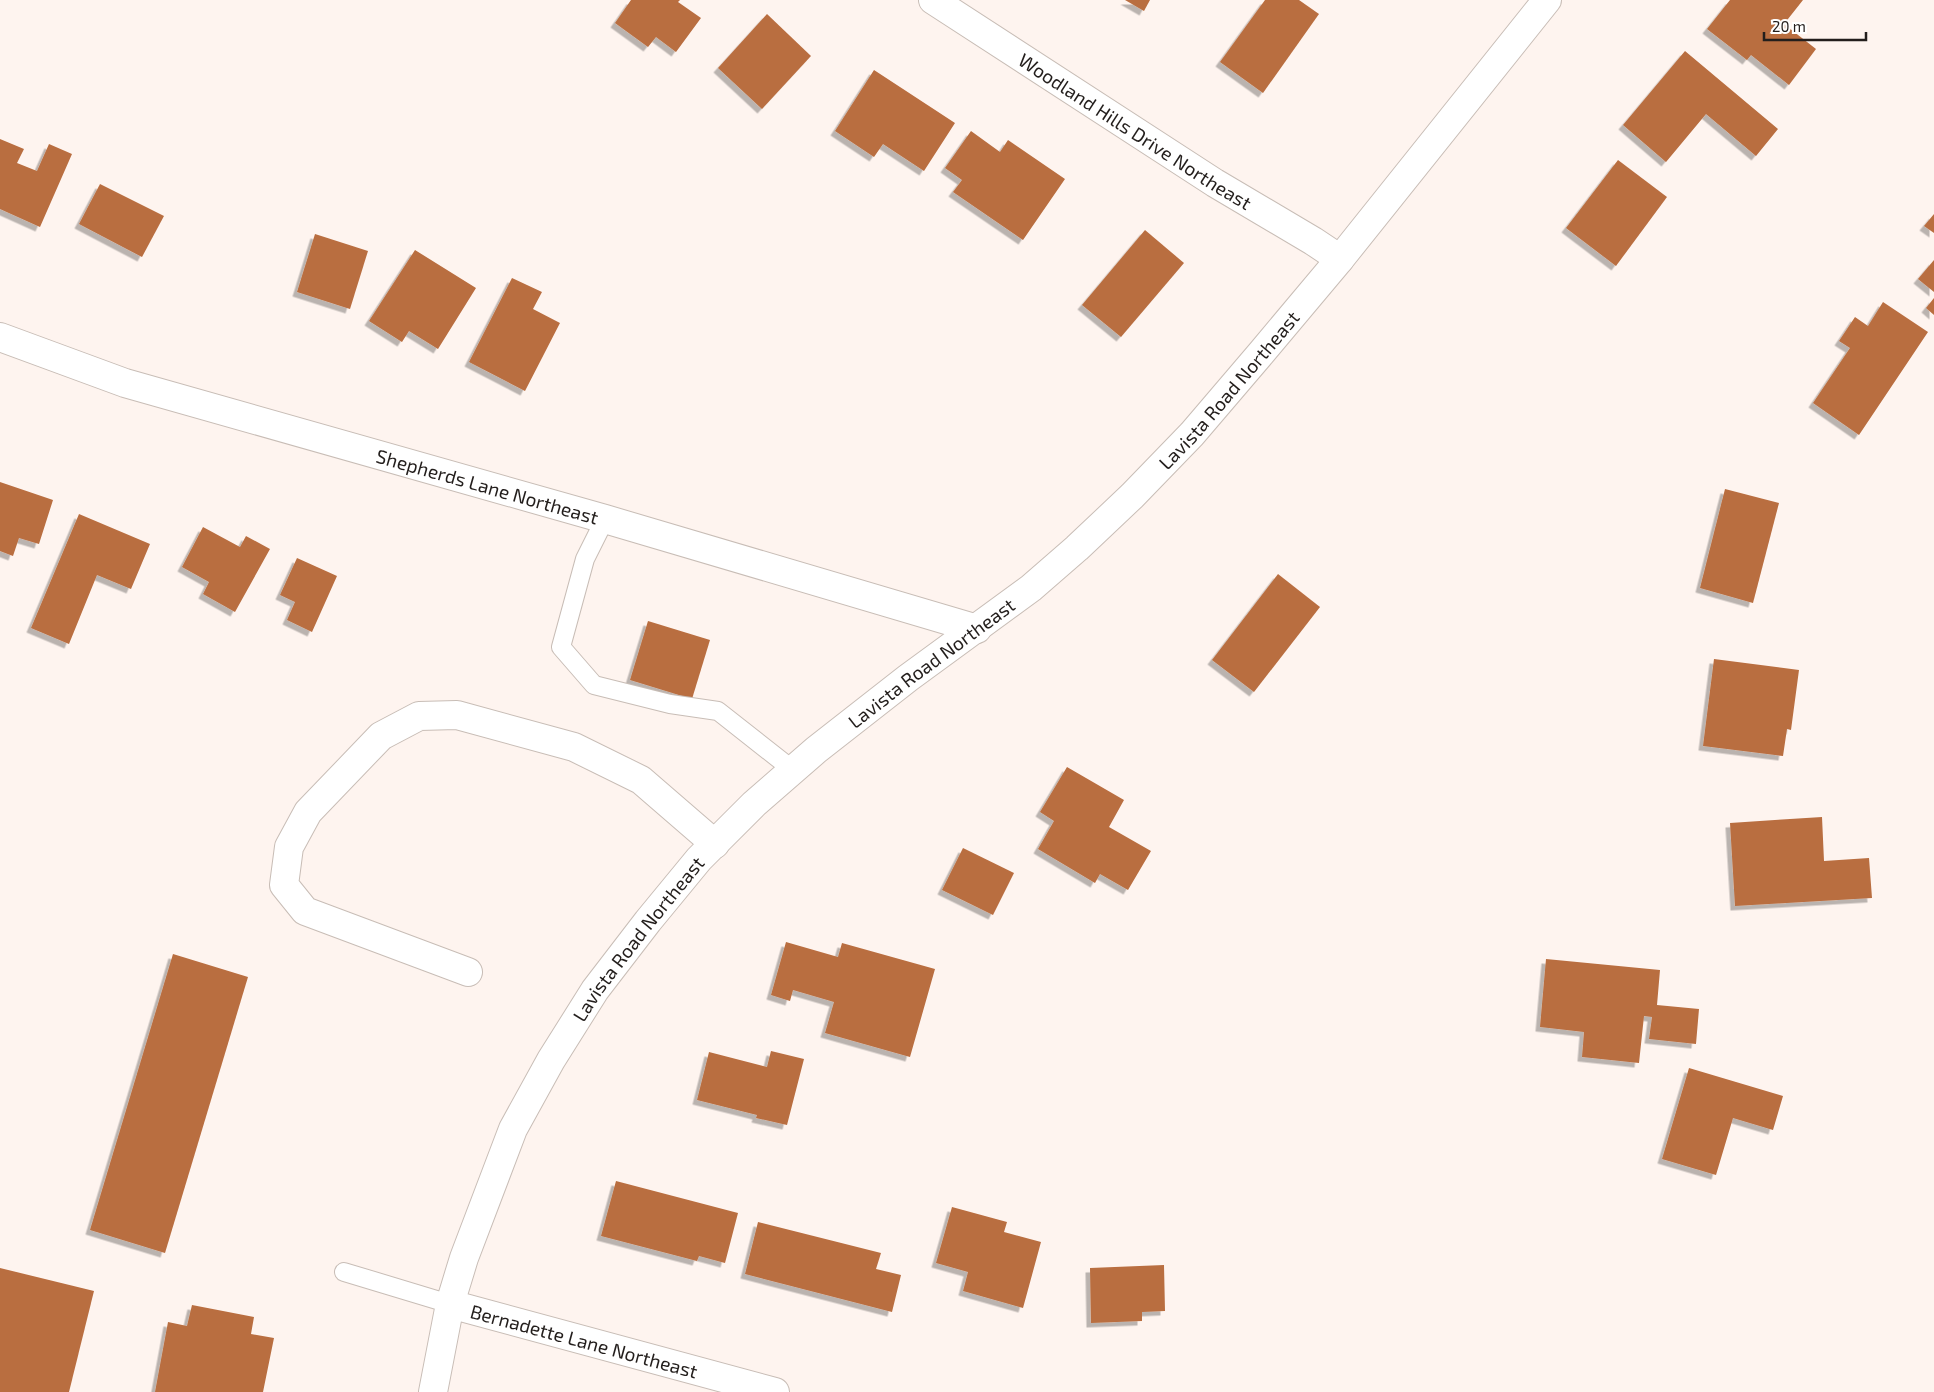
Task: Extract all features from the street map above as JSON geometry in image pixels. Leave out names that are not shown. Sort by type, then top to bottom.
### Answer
[{"type":"street","name":"Woodland Hills Drive Northeast","points":[[933,0],[1215,183],[1340,259]]},
{"type":"street","name":"Lavista Road Northeast","points":[[433,1392],[450,1304],[464,1258],[513,1129],[551,1060],[595,990],[648,921],[699,859],[754,804],[793,770],[908,678],[1031,588],[1132,496],[1192,434],[1340,259],[1547,0]]},
{"type":"street","name":"Shepherds Lane Northeast","points":[[0,337],[125,383],[605,519],[977,629]]},
{"type":"street","points":[[468,972],[305,911],[284,885],[289,847],[308,812],[381,736],[419,716],[457,715],[574,747],[641,780],[715,844]]},
{"type":"street","name":"Bernadette Lane Northeast","points":[[450,1304],[775,1392]]},
{"type":"lane","points":[[605,519],[585,559],[561,647],[594,685],[670,704],[718,711],[793,770]]},
{"type":"lane","points":[[344,1272],[450,1304]]},
{"type":"building","points":[[631,0],[680,0],[678,2],[701,18],[676,52],[656,37],[648,47],[615,23]]},
{"type":"building","points":[[1125,0],[1150,0],[1144,11]]},
{"type":"building","points":[[1265,0],[1299,0],[1319,14],[1263,93],[1220,62]]},
{"type":"building","points":[[1730,0],[1803,0],[1784,24],[1816,49],[1789,85],[1751,55],[1747,60],[1707,29]]},
{"type":"building","points":[[767,14],[811,56],[762,109],[718,68]]},
{"type":"building","points":[[1685,51],[1778,129],[1756,156],[1706,114],[1666,162],[1623,125]]},
{"type":"building","points":[[874,70],[955,123],[924,171],[883,144],[874,157],[835,131]]},
{"type":"building","points":[[971,131],[1000,152],[1008,140],[1065,179],[1023,240],[953,192],[962,180],[945,168]]},
{"type":"building","points":[[0,139],[24,149],[17,163],[37,171],[49,144],[72,154],[40,227],[0,209]]},
{"type":"building","points":[[1618,160],[1667,197],[1616,266],[1566,228]]},
{"type":"building","points":[[100,184],[164,216],[142,257],[79,224]]},
{"type":"building","points":[[1934,214],[1934,233],[1924,226]]},
{"type":"building","points":[[1145,230],[1184,263],[1121,337],[1082,305]]},
{"type":"building","points":[[315,234],[368,251],[350,309],[297,292]]},
{"type":"building","points":[[415,250],[476,288],[438,349],[409,331],[402,342],[369,321]]},
{"type":"building","points":[[1934,260],[1934,292],[1918,279]]},
{"type":"building","points":[[512,278],[542,292],[533,309],[560,323],[525,391],[469,362]]},
{"type":"building","points":[[1934,298],[1934,315],[1926,308]]},
{"type":"building","points":[[1883,302],[1928,332],[1859,435],[1813,403],[1850,348],[1839,341],[1855,317],[1868,326]]},
{"type":"building","points":[[0,482],[53,500],[39,544],[19,538],[13,556],[0,551]]},
{"type":"building","points":[[1725,489],[1779,503],[1753,603],[1700,588]]},
{"type":"building","points":[[79,514],[150,544],[131,589],[97,575],[69,644],[31,628]]},
{"type":"building","points":[[203,527],[240,547],[246,536],[270,549],[235,612],[203,594],[209,582],[182,567]]},
{"type":"building","points":[[297,558],[337,576],[312,632],[287,620],[295,602],[280,595]]},
{"type":"building","points":[[1278,574],[1320,607],[1254,692],[1212,660]]},
{"type":"building","points":[[648,621],[710,640],[692,699],[630,680]]},
{"type":"building","points":[[1714,659],[1799,670],[1791,730],[1787,729],[1783,756],[1703,746]]},
{"type":"building","points":[[1067,767],[1124,800],[1109,827],[1151,851],[1128,890],[1100,874],[1095,883],[1038,849],[1054,821],[1040,812]]},
{"type":"building","points":[[1822,817],[1824,861],[1869,858],[1872,898],[1735,906],[1730,823]]},
{"type":"building","points":[[963,848],[1014,873],[993,915],[942,890]]},
{"type":"building","points":[[786,942],[838,957],[842,943],[935,969],[910,1057],[825,1033],[834,1002],[793,990],[790,1001],[771,995]]},
{"type":"building","points":[[173,954],[248,977],[165,1253],[90,1230]]},
{"type":"building","points":[[1546,959],[1660,970],[1657,1005],[1699,1009],[1696,1044],[1649,1039],[1652,1017],[1644,1016],[1639,1063],[1582,1057],[1584,1032],[1540,1027]]},
{"type":"building","points":[[771,1051],[804,1059],[787,1125],[756,1118],[757,1115],[697,1100],[709,1052],[767,1067]]},
{"type":"building","points":[[1689,1068],[1783,1096],[1773,1130],[1733,1118],[1716,1175],[1662,1159]]},
{"type":"building","points":[[616,1181],[738,1213],[725,1263],[699,1256],[697,1261],[601,1236]]},
{"type":"building","points":[[952,1207],[1007,1222],[1004,1232],[1041,1242],[1023,1308],[963,1291],[968,1272],[936,1263]]},
{"type":"building","points":[[758,1222],[881,1253],[876,1269],[901,1275],[892,1312],[745,1274]]},
{"type":"building","points":[[1164,1265],[1165,1311],[1142,1312],[1142,1321],[1091,1323],[1090,1268]]},
{"type":"building","points":[[0,1268],[94,1291],[69,1392],[0,1392]]},
{"type":"building","points":[[192,1305],[254,1317],[251,1334],[274,1338],[263,1392],[155,1392],[168,1322],[187,1326]]}]
